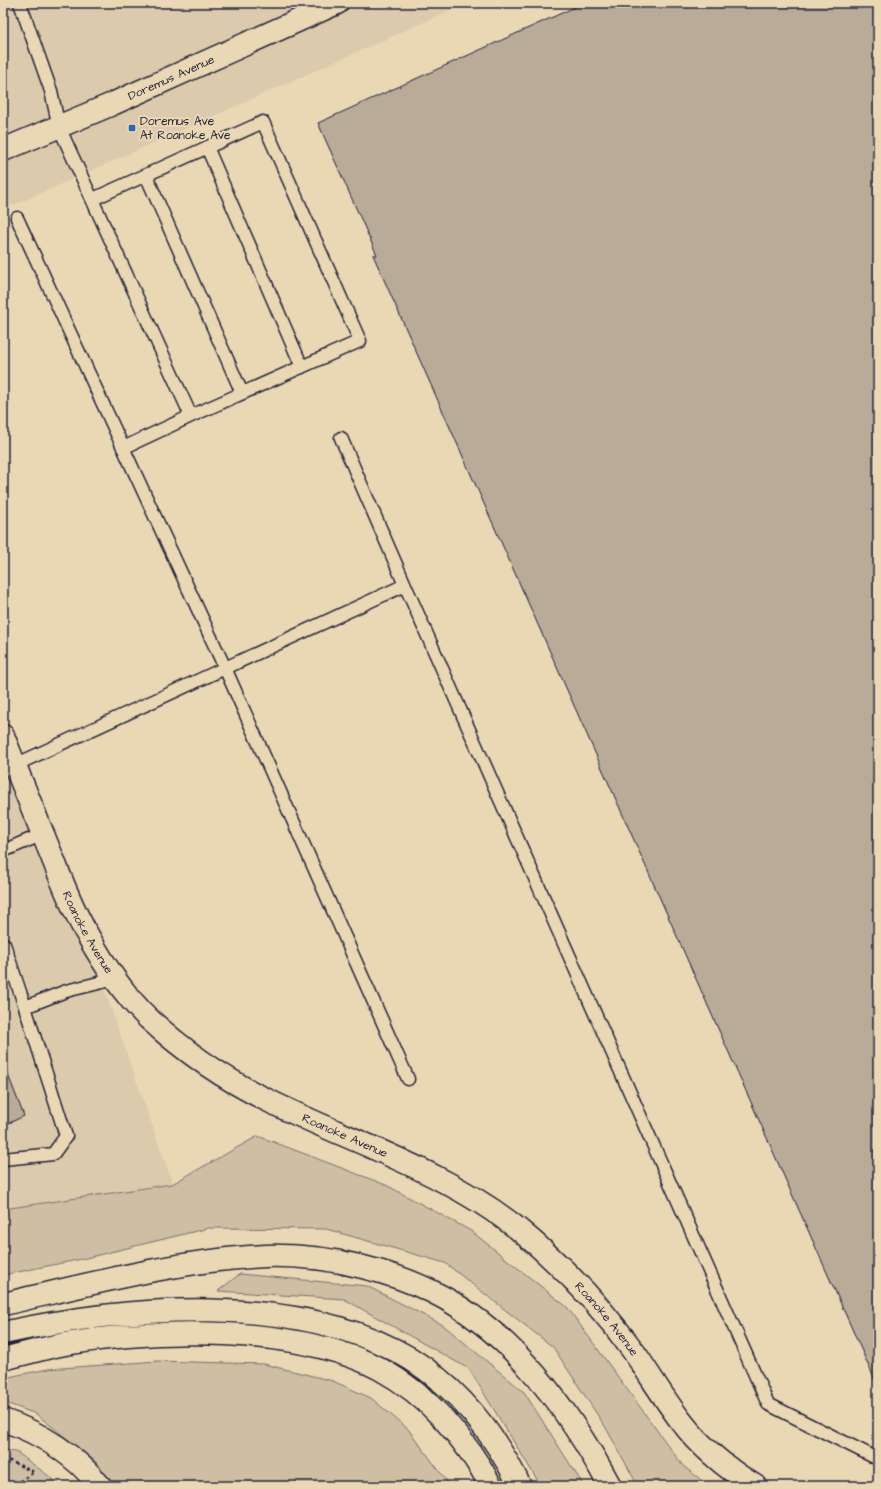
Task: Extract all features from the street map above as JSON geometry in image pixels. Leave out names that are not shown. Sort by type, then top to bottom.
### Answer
[{"type":"main road","name":"Doremus Avenue","points":[[3,150],[59,127],[337,3]]},
{"type":"main road","name":"Roanoke Avenue","points":[[3,736],[62,882],[86,933],[115,979],[147,1017],[187,1051],[226,1078],[266,1100],[418,1169],[468,1194],[516,1227],[559,1265],[601,1309],[634,1351],[680,1421],[698,1441],[718,1460],[755,1486]]},
{"type":"main road","points":[[3,1304],[154,1271],[236,1258],[266,1256],[324,1259],[381,1272],[408,1281],[440,1296],[459,1307],[502,1340],[543,1384],[581,1436],[610,1486]]},
{"type":"main road","points":[[3,1333],[108,1315],[176,1310],[214,1310],[265,1315],[309,1321],[330,1326],[358,1335],[392,1349],[429,1372],[448,1387],[465,1403],[498,1445],[520,1486]]},
{"type":"main road","points":[[3,1359],[64,1344],[94,1340],[123,1337],[219,1333],[273,1338],[342,1353],[380,1369],[395,1378],[427,1403],[470,1450],[491,1486]]},
{"type":"main road","points":[[3,1420],[48,1440],[78,1462],[100,1486]]},
{"type":"lane","points":[[20,3],[51,90],[59,127],[191,416]]},
{"type":"lane","points":[[92,199],[263,122],[360,341],[191,416],[124,448]]},
{"type":"lane","points":[[207,147],[302,367]]},
{"type":"lane","points":[[146,175],[242,393]]},
{"type":"lane","points":[[17,218],[225,668],[408,1079]]},
{"type":"lane","points":[[341,438],[768,1404],[878,1459]]},
{"type":"lane","points":[[15,765],[405,584]]},
{"type":"lane","points":[[3,851],[43,834]]},
{"type":"lane","points":[[3,1159],[53,1154],[66,1136],[4,944]]},
{"type":"lane","points":[[25,1008],[66,991],[115,979]]},
{"type":"path","points":[[3,1458],[34,1472],[13,1486]]},
{"type":"shaded area","points":[[3,3],[467,3],[3,210]]},
{"type":"shaded area","points":[[3,704],[173,1184],[3,1209]]},
{"type":"shaded area","points":[[258,1136],[386,1185],[471,1231],[567,1307],[683,1466],[709,1486],[638,1486],[606,1428],[553,1347],[445,1263],[326,1229],[209,1228],[82,1259],[3,1275],[3,1209],[172,1184]]},
{"type":"shaded area","points":[[240,1274],[367,1286],[443,1325],[524,1392],[584,1486],[541,1486],[469,1369],[344,1299],[218,1291]]},
{"type":"shaded area","points":[[157,1361],[264,1364],[333,1381],[371,1398],[408,1429],[449,1486],[114,1486],[95,1461],[36,1414],[3,1402],[3,1378],[48,1369]]},
{"type":"shaded area","points":[[3,1449],[18,1453],[62,1486],[3,1486]]},
{"type":"building","points":[[584,3],[878,3],[878,1387],[373,255],[377,255],[318,123]]},
{"type":"building","points":[[3,1062],[24,1116],[3,1126]]},
{"type":"place","name":"Doremus Ave At Roanoke Ave","points":[[132,128]]}]
